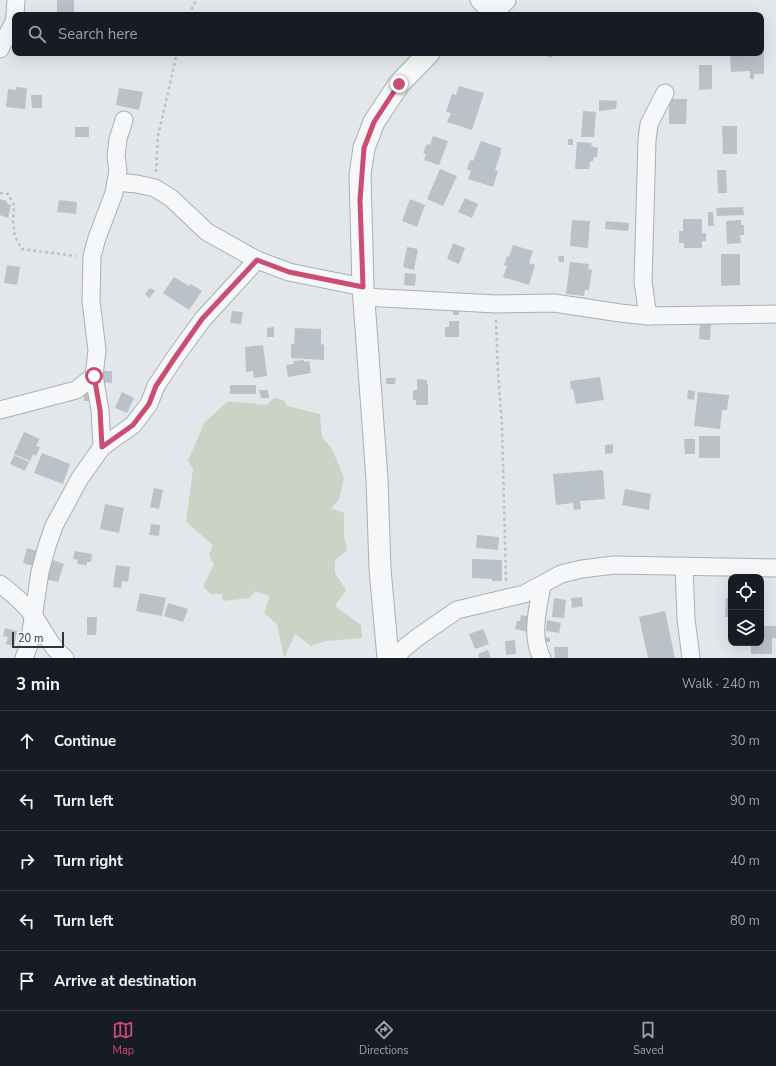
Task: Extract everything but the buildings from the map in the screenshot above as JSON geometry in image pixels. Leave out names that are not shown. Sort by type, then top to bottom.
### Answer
[{"type":"street","points":[[15,12],[16,0]]},
{"type":"street","points":[[0,49],[12,26]]},
{"type":"street","points":[[388,658],[380,569],[377,480],[363,292],[360,200],[364,148],[374,122],[388,98],[399,84],[426,56]]},
{"type":"street","points":[[648,316],[642,282],[647,140],[649,124],[654,111],[665,93]]},
{"type":"street","points":[[102,447],[100,410],[94,376],[97,350],[91,300],[92,256],[97,238],[114,193],[118,170],[116,156],[117,145],[124,120]]},
{"type":"street","points":[[116,182],[137,184],[155,188],[171,198],[207,232],[257,260],[289,272],[363,292],[496,304],[570,304],[620,314],[648,316],[776,314]]},
{"type":"street","points":[[24,658],[29,645],[40,572],[54,526],[80,478],[102,447],[133,425],[149,404],[156,386],[202,319],[257,260]]},
{"type":"street","points":[[0,410],[76,390],[94,376]]},
{"type":"street","points":[[396,658],[403,649],[418,636],[457,610],[524,594],[561,574],[582,568],[614,565],[776,568]]},
{"type":"street","points":[[684,566],[686,619],[691,658]]},
{"type":"street","points":[[0,584],[14,594],[33,615],[44,635],[56,652],[66,658]]},
{"type":"street","points":[[542,585],[536,620],[537,649],[542,658]]},
{"type":"path","points":[[190,12],[196,0]]},
{"type":"path","points":[[155,188],[158,136],[177,56]]},
{"type":"path","points":[[0,193],[8,194],[14,205],[13,221],[15,237],[22,249],[80,257],[92,256]]},
{"type":"path","points":[[496,304],[498,374],[502,432],[507,598]]},
{"type":"green space","points":[[274,398],[284,400],[287,406],[320,414],[322,437],[332,449],[344,478],[339,500],[331,508],[344,513],[344,535],[347,551],[335,560],[335,573],[346,590],[335,606],[361,625],[362,638],[326,641],[311,646],[295,634],[284,658],[277,624],[264,613],[270,596],[255,591],[250,598],[223,601],[222,594],[210,594],[203,586],[214,565],[209,554],[213,545],[186,522],[193,469],[188,461],[204,423],[228,401],[267,405]]},
{"type":"route","points":[[94,376],[100,410],[102,447],[133,425],[149,404],[156,386],[202,319],[257,260],[289,272],[327,281],[363,287],[360,175],[364,148],[374,122],[388,98],[399,84]]}]
